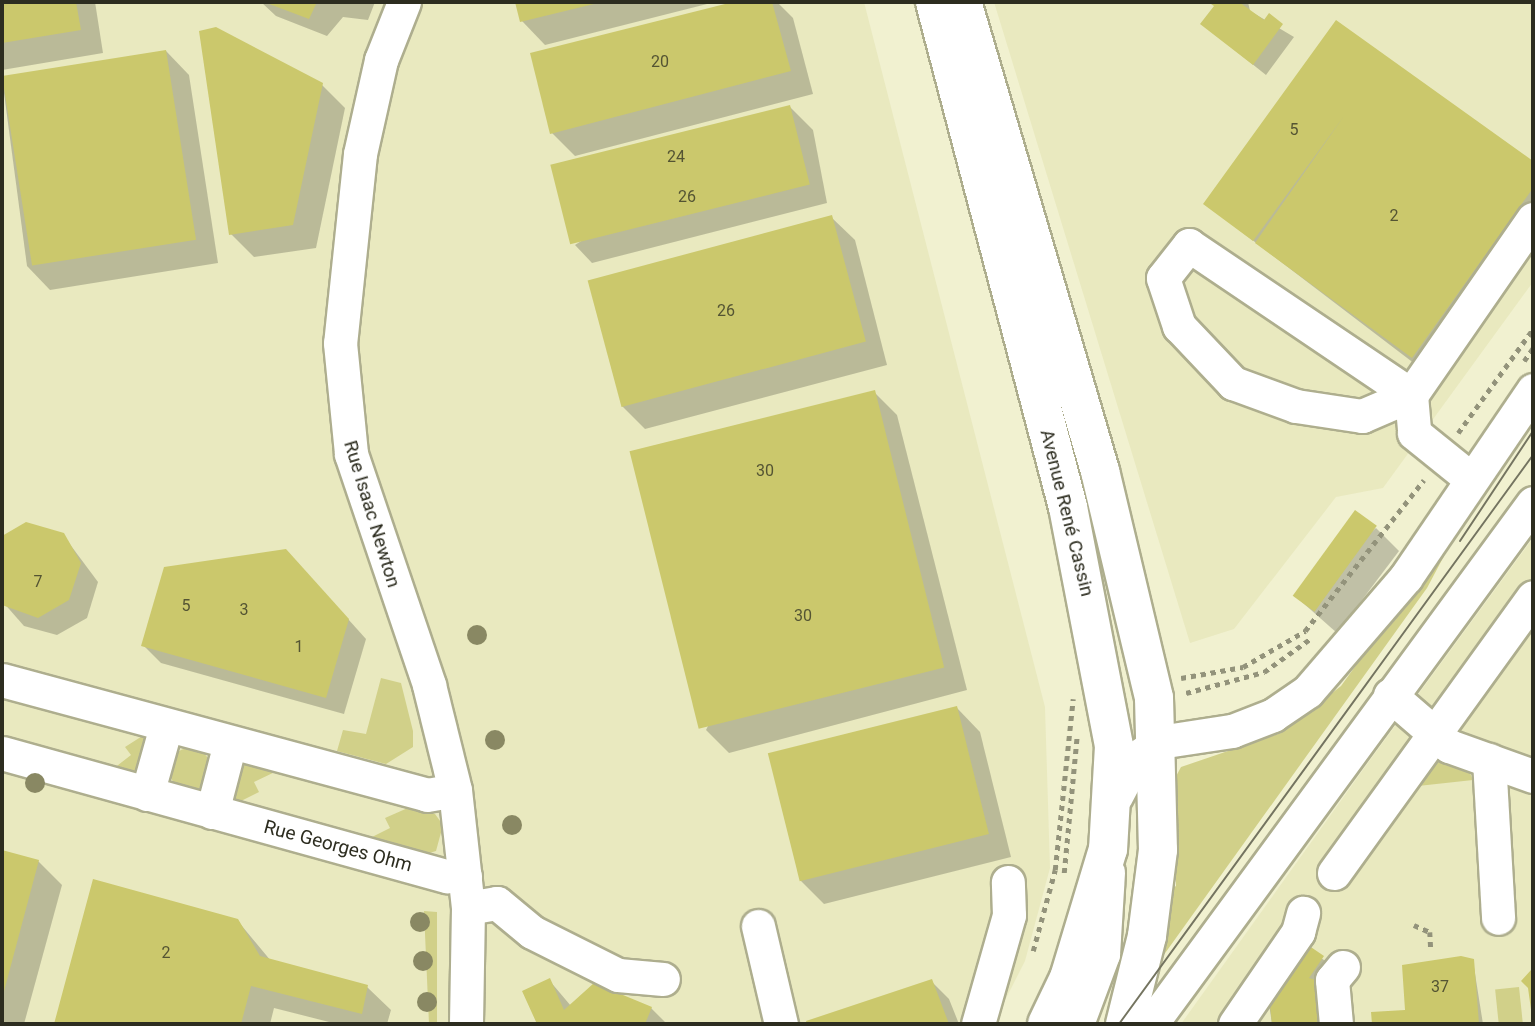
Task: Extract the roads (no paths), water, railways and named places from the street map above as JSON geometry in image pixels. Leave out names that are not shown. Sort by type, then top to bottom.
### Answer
[{"type":"main road","name":"Avenue René Cassin","points":[[935,2],[1068,507],[1097,700],[1115,796],[1108,849],[1069,978],[1047,1024]]},
{"type":"main road","points":[[962,2],[1162,689],[1154,893],[1125,1024]]},
{"type":"street","name":"Rue Isaac Newton","points":[[404,2],[381,60],[360,154],[340,343],[351,454],[429,685],[455,790],[467,892],[466,1024]]},
{"type":"street","points":[[1411,395],[1189,246],[1163,278],[1179,326],[1233,383],[1296,406],[1362,416],[1411,395],[1533,219]]},
{"type":"street","points":[[1115,796],[1136,758],[1159,742],[1232,731],[1273,715],[1307,691],[1405,577],[1471,479],[1525,379]]},
{"type":"street","points":[[1411,395],[1414,433],[1471,479]]},
{"type":"street","points":[[1151,1024],[1391,695],[1529,516]]},
{"type":"street","points":[[1334,873],[1432,733],[1533,597]]},
{"type":"street","points":[[2,680],[427,795],[455,790]]},
{"type":"street","points":[[1391,695],[1432,733],[1489,760],[1533,776]]},
{"type":"street","points":[[147,793],[166,726]]},
{"type":"street","points":[[212,812],[230,743]]},
{"type":"street","name":"Rue Georges Ohm","points":[[2,753],[212,812],[467,892],[497,903],[532,932],[618,975],[663,979]]},
{"type":"street","points":[[1489,760],[1499,918]]},
{"type":"street","points":[[1077,1024],[1103,954],[1108,849]]},
{"type":"street","points":[[978,1024],[1009,915],[1008,881]]},
{"type":"street","points":[[1241,1020],[1298,932],[1303,913]]},
{"type":"street","points":[[758,926],[781,1024]]},
{"type":"street","points":[[1336,1024],[1332,980],[1343,967]]},
{"type":"tram line","points":[[1460,541],[1533,431]]},
{"type":"tram line","points":[[1119,1024],[1533,455]]}]
